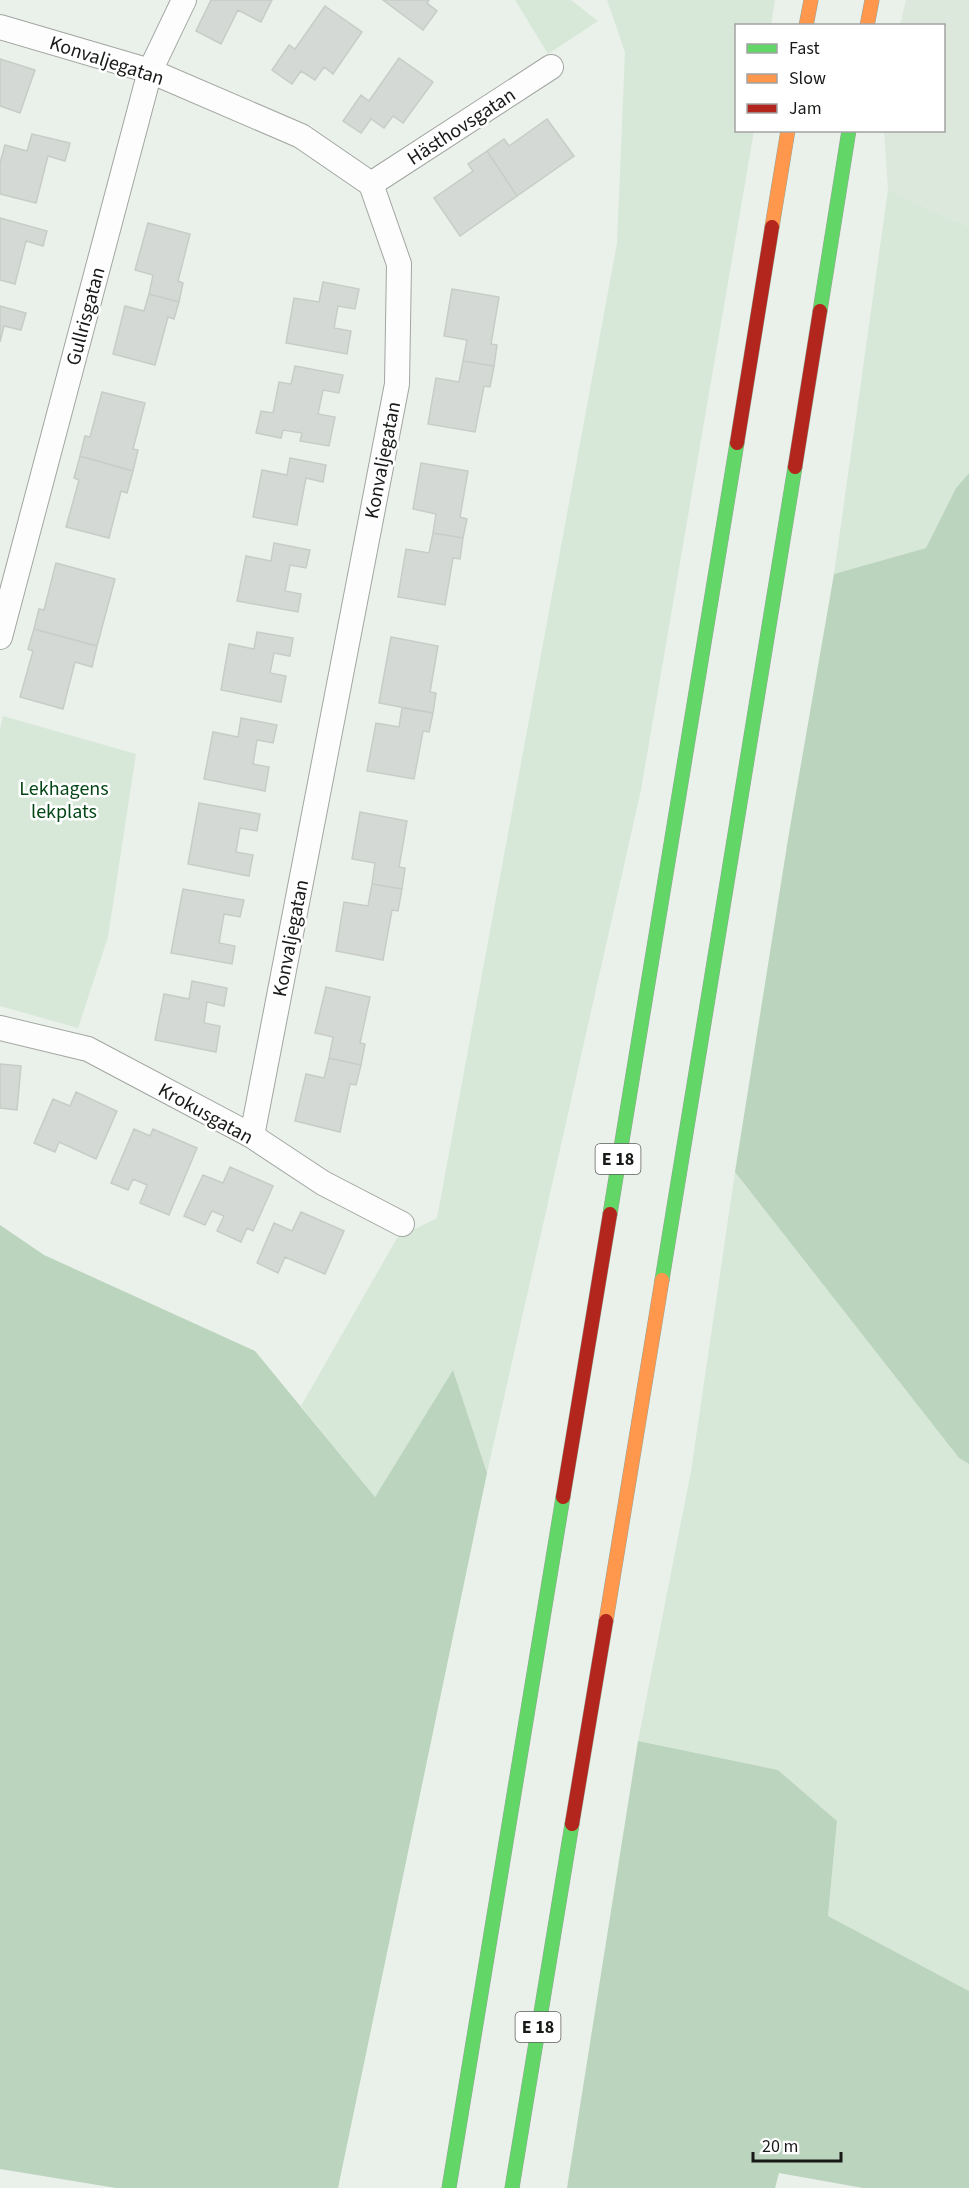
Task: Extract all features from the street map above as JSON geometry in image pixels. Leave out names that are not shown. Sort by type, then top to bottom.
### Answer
[{"type":"highway","points":[[806,24],[811,0]]},
{"type":"highway","points":[[867,24],[872,0]]},
{"type":"highway","name":"E 18","points":[[449,2188],[788,132]]},
{"type":"highway","name":"E 18","points":[[512,2188],[849,132]]},
{"type":"street","name":"Gullrisgatan","points":[[0,637],[150,71],[184,0]]},
{"type":"street","name":"Konvaljegatan","points":[[0,27],[150,71],[301,136],[371,184],[399,264],[397,384],[252,1136]]},
{"type":"street","name":"Hästhovsgatan","points":[[371,184],[551,67]]},
{"type":"street","name":"Krokusgatan","points":[[0,1028],[88,1049],[252,1136],[323,1183],[402,1224]]},
{"type":"shaded area","points":[[906,0],[969,0],[969,227],[888,190],[884,132],[945,132],[945,24],[900,24]]},
{"type":"green space","points":[[515,0],[571,0],[598,21],[548,54]]},
{"type":"green space","points":[[607,0],[775,0],[771,24],[735,24],[735,132],[754,132],[641,790],[487,1473],[453,1370],[375,1497],[301,1406],[397,1238],[437,1218],[617,243],[625,52]]},
{"type":"green space","points":[[888,190],[969,227],[969,473],[956,488],[926,548],[834,574]]},
{"type":"green space","points":[[969,473],[969,1464],[959,1458],[735,1172],[789,833],[834,574],[926,548],[956,488]]},
{"type":"green space","name":"Lekhagens lekplats","points":[[3,716],[136,754],[108,937],[78,1028],[0,1006],[0,729]]},
{"type":"green space","points":[[735,1172],[959,1458],[969,1464],[969,1991],[828,1916],[837,1821],[778,1770],[638,1741],[691,1471]]},
{"type":"green space","points":[[0,1225],[44,1255],[255,1351],[375,1497],[453,1370],[487,1473],[338,2188],[116,2188],[0,2169]]},
{"type":"green space","points":[[638,1741],[778,1770],[837,1821],[828,1916],[969,1991],[969,2188],[863,2188],[779,2173],[775,2188],[567,2188]]},
{"type":"building","points":[[211,0],[272,0],[261,22],[238,10],[221,44],[196,31]]},
{"type":"building","points":[[383,0],[429,0],[427,3],[437,11],[423,30]]},
{"type":"building","points":[[325,6],[362,32],[333,74],[324,67],[315,80],[301,71],[292,84],[272,70],[289,45],[295,49]]},
{"type":"building","points":[[399,58],[433,82],[403,123],[393,116],[384,128],[371,119],[361,133],[343,121],[361,95],[369,101]]},
{"type":"building","points":[[0,59],[35,70],[20,113],[0,106]]},
{"type":"building","points":[[547,119],[574,156],[517,196],[487,151],[504,139],[509,146]]},
{"type":"building","points":[[32,134],[70,143],[65,161],[48,156],[36,203],[0,194],[0,163],[5,145],[27,151]]},
{"type":"building","points":[[487,151],[517,196],[460,236],[434,198],[473,171],[468,164]]},
{"type":"building","points":[[0,218],[47,231],[43,246],[26,241],[15,284],[0,280]]},
{"type":"building","points":[[148,223],[190,234],[178,281],[183,283],[179,302],[149,294],[153,275],[135,270]]},
{"type":"building","points":[[323,282],[359,289],[355,309],[338,306],[334,328],[351,331],[347,354],[286,343],[294,298],[319,302]]},
{"type":"building","points":[[452,289],[499,297],[491,344],[497,345],[494,366],[463,361],[467,340],[444,336]]},
{"type":"building","points":[[149,294],[179,302],[174,319],[168,317],[155,365],[113,354],[125,306],[144,311]]},
{"type":"building","points":[[0,306],[26,313],[21,330],[4,326],[0,342]]},
{"type":"building","points":[[463,361],[494,366],[490,387],[484,386],[475,432],[428,424],[436,378],[459,382]]},
{"type":"building","points":[[295,366],[343,375],[339,393],[323,390],[318,414],[335,417],[329,446],[300,441],[302,433],[283,430],[281,438],[256,433],[261,411],[273,413],[279,382],[291,384]]},
{"type":"building","points":[[102,392],[145,403],[133,449],[138,450],[133,471],[80,456],[85,436],[90,437]]},
{"type":"building","points":[[80,456],[133,471],[127,493],[121,491],[109,538],[66,527],[79,480],[74,478]]},
{"type":"building","points":[[290,458],[326,465],[323,482],[306,478],[297,525],[253,517],[262,470],[287,475]]},
{"type":"building","points":[[421,463],[468,471],[460,517],[467,519],[463,538],[433,533],[436,514],[413,509]]},
{"type":"building","points":[[433,533],[463,538],[460,559],[453,558],[445,605],[398,597],[406,549],[429,553]]},
{"type":"building","points":[[274,543],[310,550],[306,568],[290,565],[285,591],[301,594],[298,612],[237,601],[246,556],[271,561]]},
{"type":"building","points":[[56,563],[115,579],[97,646],[34,629],[39,609],[44,610]]},
{"type":"building","points":[[34,629],[97,646],[92,667],[75,662],[63,709],[20,697],[33,651],[28,649]]},
{"type":"building","points":[[257,632],[293,638],[290,656],[274,653],[270,673],[286,676],[281,702],[221,690],[229,644],[254,649]]},
{"type":"building","points":[[391,637],[438,646],[430,692],[436,693],[433,713],[379,703]]},
{"type":"building","points":[[402,708],[433,713],[429,732],[423,731],[414,779],[367,771],[376,723],[399,727]]},
{"type":"building","points":[[241,718],[277,725],[273,743],[257,740],[253,764],[269,767],[265,791],[204,779],[213,732],[238,737]]},
{"type":"building","points":[[199,803],[260,814],[257,831],[240,828],[236,852],[253,855],[249,876],[188,864]]},
{"type":"building","points":[[360,812],[407,821],[399,867],[405,868],[402,889],[372,884],[375,863],[352,859]]},
{"type":"building","points":[[372,884],[402,889],[398,911],[392,910],[383,960],[336,951],[344,902],[368,906]]},
{"type":"building","points":[[183,889],[244,900],[240,917],[224,914],[219,943],[235,946],[232,964],[171,953]]},
{"type":"building","points":[[192,981],[227,988],[224,1006],[207,1002],[204,1023],[220,1026],[216,1052],[155,1040],[164,994],[189,999]]},
{"type":"building","points":[[326,987],[370,997],[360,1043],[365,1044],[361,1065],[329,1058],[333,1037],[315,1033]]},
{"type":"building","points":[[329,1058],[361,1065],[356,1085],[350,1084],[340,1132],[295,1121],[306,1074],[324,1078]]},
{"type":"building","points":[[0,1064],[21,1066],[17,1110],[0,1108]]},
{"type":"building","points":[[76,1092],[117,1111],[96,1159],[59,1142],[55,1152],[34,1143],[53,1099],[70,1106]]},
{"type":"building","points":[[134,1129],[150,1136],[153,1129],[197,1148],[169,1215],[140,1203],[147,1185],[133,1179],[128,1190],[111,1183]]},
{"type":"building","points":[[230,1167],[273,1186],[253,1231],[247,1228],[241,1242],[217,1231],[224,1216],[212,1211],[205,1225],[184,1216],[203,1175],[223,1183]]},
{"type":"building","points":[[301,1212],[344,1231],[325,1274],[285,1257],[278,1273],[257,1263],[274,1223],[292,1231]]},
{"type":"traffic: fast","points":[[820,311],[849,132]]},
{"type":"traffic: fast","points":[[610,1214],[737,443]]},
{"type":"traffic: fast","points":[[662,1280],[795,467]]},
{"type":"traffic: fast","points":[[449,2188],[563,1497]]},
{"type":"traffic: fast","points":[[512,2188],[572,1824]]},
{"type":"traffic: slow","points":[[806,24],[811,0]]},
{"type":"traffic: slow","points":[[867,24],[872,0]]},
{"type":"traffic: slow","points":[[772,227],[788,132]]},
{"type":"traffic: slow","points":[[606,1621],[662,1280]]},
{"type":"traffic: jam","points":[[737,443],[772,227]]},
{"type":"traffic: jam","points":[[795,467],[820,311]]},
{"type":"traffic: jam","points":[[563,1497],[610,1214]]},
{"type":"traffic: jam","points":[[572,1824],[606,1621]]}]
